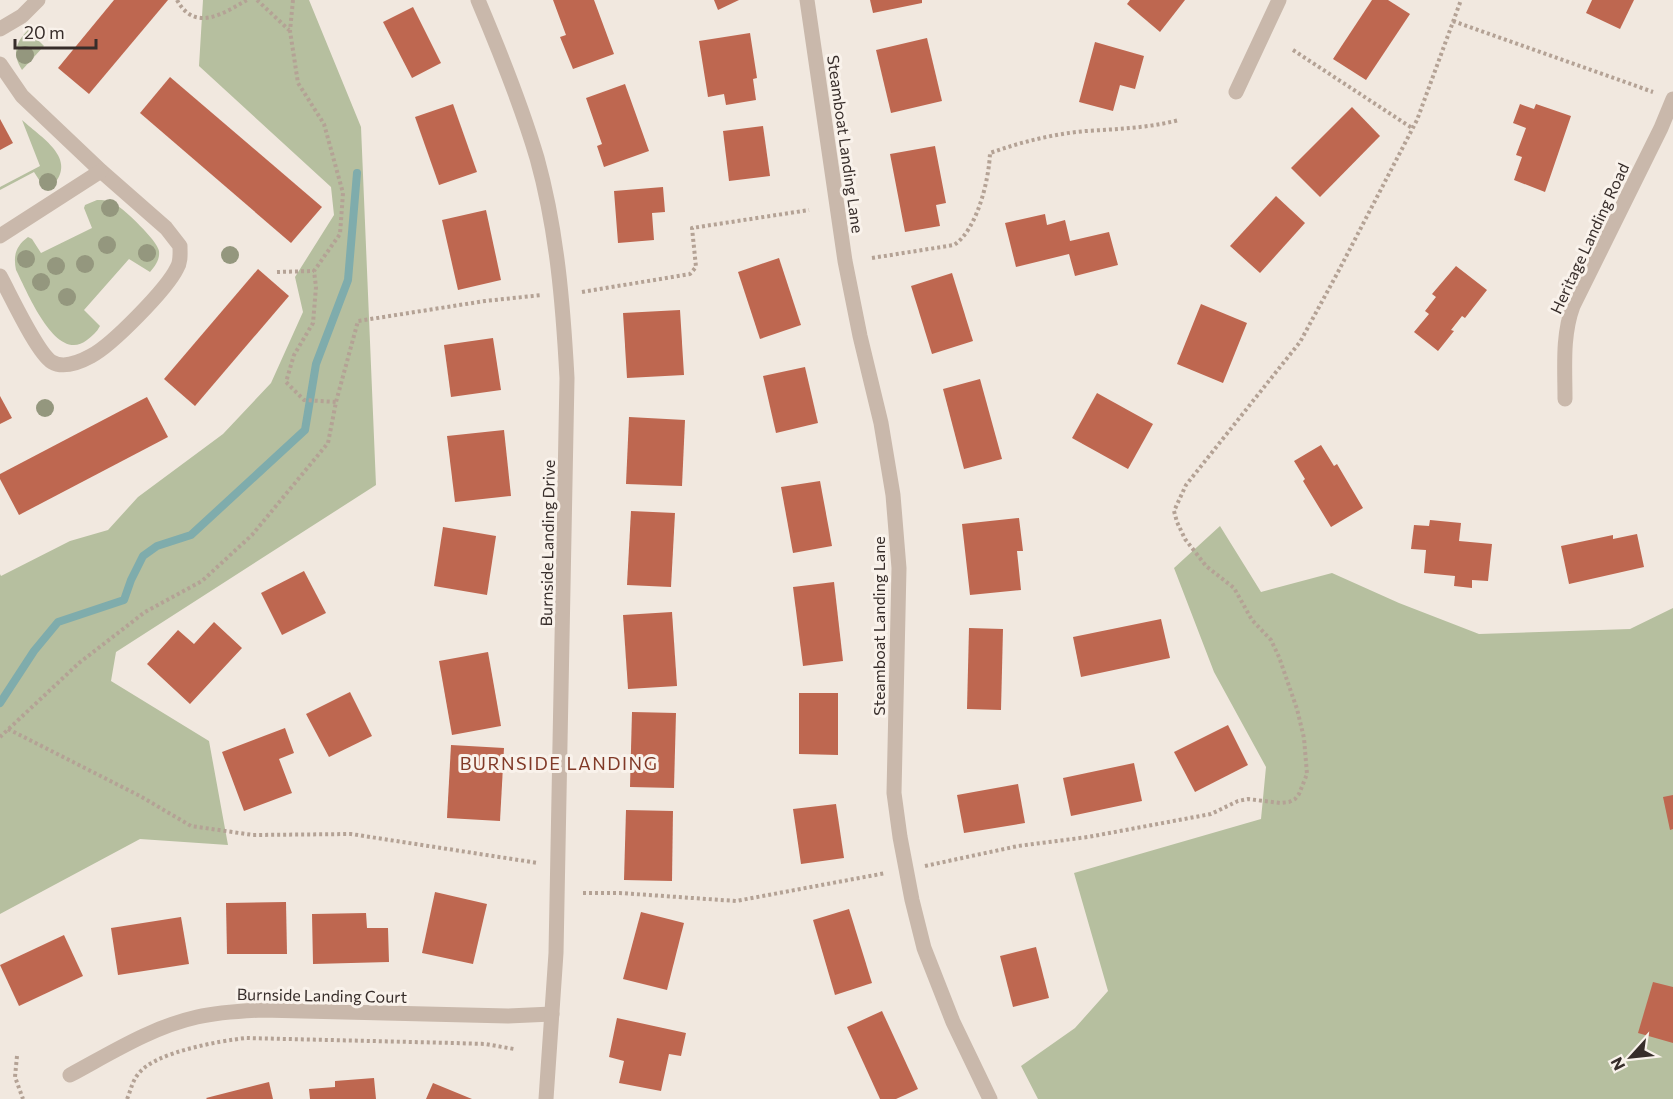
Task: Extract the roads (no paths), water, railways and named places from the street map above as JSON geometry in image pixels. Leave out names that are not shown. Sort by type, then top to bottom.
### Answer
[{"type":"street","points":[[0,29],[22,16],[38,0]]},
{"type":"street","name":"Burnside Landing Drive","points":[[478,0],[516,91],[537,159],[552,224],[562,294],[567,390],[556,942],[546,1099]]},
{"type":"street","name":"Steamboat Landing Lane","points":[[807,0],[845,261],[881,423],[893,495],[899,568],[894,793],[900,837],[924,948],[953,1022],[990,1099]]},
{"type":"street","points":[[1236,92],[1279,0]]},
{"type":"street","points":[[0,64],[22,96],[101,171],[166,228],[180,246],[179,266],[169,282],[112,340],[92,356],[72,365],[52,362],[40,350],[0,276]]},
{"type":"street","name":"Heritage Landing Road","points":[[1565,399],[1565,339],[1571,313],[1673,99]]},
{"type":"street","points":[[0,236],[101,171]]},
{"type":"street","name":"Burnside Landing Court","points":[[70,1075],[164,1028],[196,1017],[229,1012],[262,1010],[508,1016],[552,1014]]},
{"type":"waterway","points":[[0,703],[34,651],[58,622],[124,600],[143,556],[157,546],[191,535],[305,430],[316,364],[348,280],[357,173]]},
{"type":"district","name":"BURNSIDE LANDING","points":[[559,763]]}]
